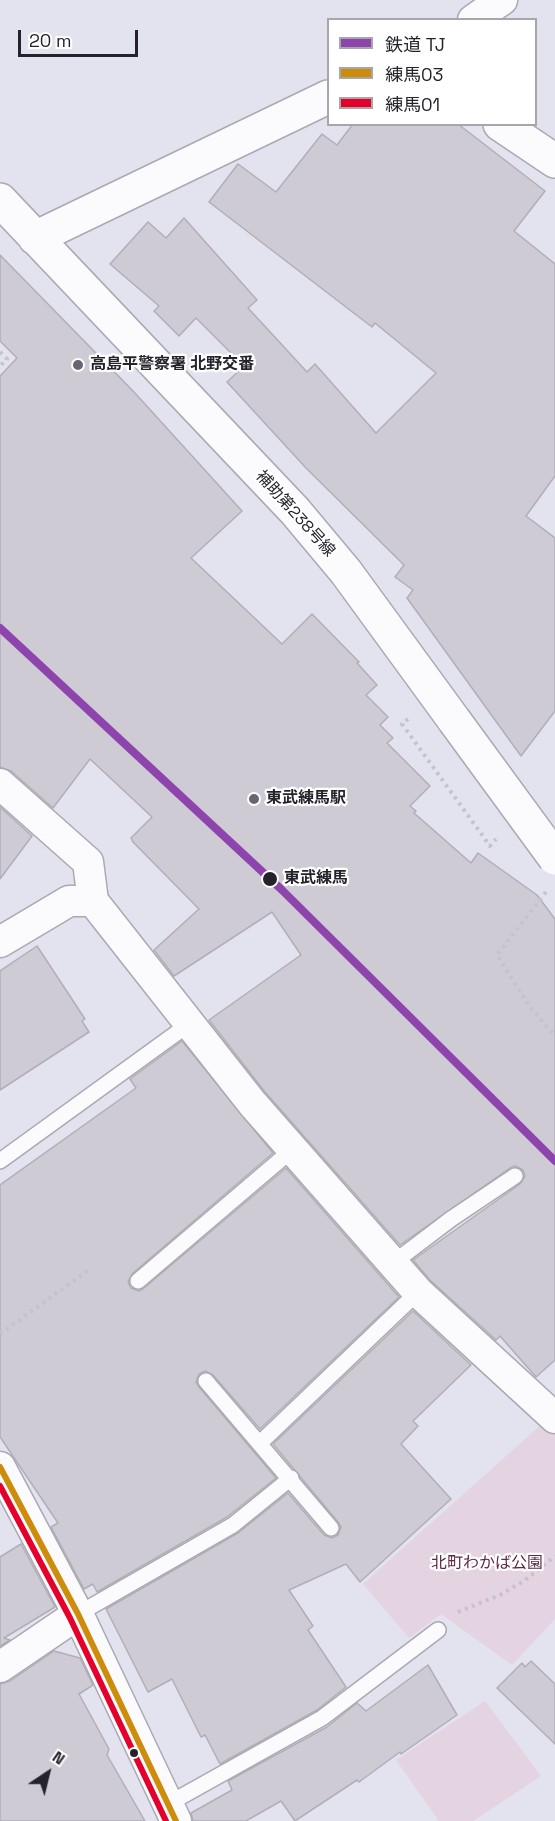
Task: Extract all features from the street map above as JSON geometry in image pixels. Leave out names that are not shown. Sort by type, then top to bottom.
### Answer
[{"type":"street","points":[[476,18],[502,0]]},
{"type":"street","points":[[35,238],[327,97]]},
{"type":"street","points":[[503,126],[555,160]]},
{"type":"street","name":"補助第238号線","points":[[0,200],[295,511],[346,572],[454,720],[552,874]]},
{"type":"street","points":[[0,784],[88,862],[93,901],[189,1024],[293,1149],[418,1292],[555,1418]]},
{"type":"street","points":[[0,942],[69,901],[93,901]]},
{"type":"street","points":[[0,1467],[78,1614],[172,1812]]},
{"type":"street","points":[[0,1667],[78,1614]]},
{"type":"lane","points":[[0,1161],[189,1024]]},
{"type":"lane","points":[[138,1281],[293,1149]]},
{"type":"lane","points":[[393,1263],[451,1219],[515,1176]]},
{"type":"lane","points":[[260,1443],[418,1292]]},
{"type":"lane","points":[[206,1381],[291,1478],[331,1528]]},
{"type":"lane","points":[[78,1614],[233,1525],[291,1478]]},
{"type":"lane","points":[[172,1812],[322,1718],[438,1630]]},
{"type":"path","points":[[0,352],[7,359],[0,366]]},
{"type":"path","points":[[402,724],[490,846]]},
{"type":"path","points":[[552,874],[525,920],[497,955],[525,1000],[555,1036]]},
{"type":"path","points":[[0,1334],[90,1269]]},
{"type":"path","points":[[438,1630],[467,1606],[500,1595],[524,1581],[555,1556]]},
{"type":"green space","name":"北町わかば公園","points":[[544,1422],[555,1432],[555,1619],[512,1665],[441,1614],[409,1638],[363,1584]]},
{"type":"green space","points":[[485,1701],[541,1776],[473,1821],[439,1821],[396,1760]]},
{"type":"building","points":[[351,126],[461,126],[545,191],[514,231],[555,264],[555,476],[526,516],[555,538],[555,711],[521,756],[407,598],[413,590],[395,577],[404,565],[306,468],[227,382],[244,366],[196,318],[179,336],[154,311],[159,306],[110,264],[148,222],[166,238],[184,218],[257,300],[248,308],[307,372],[315,364],[376,433],[436,373],[375,323],[372,327],[209,202],[238,164],[276,192],[322,134],[337,145]]},
{"type":"building","points":[[0,255],[134,392],[242,511],[191,558],[282,644],[312,614],[359,662],[357,663],[377,685],[366,695],[388,717],[380,725],[393,738],[387,743],[430,786],[410,806],[416,811],[414,813],[471,863],[478,853],[537,895],[555,919],[555,1360],[536,1377],[500,1336],[496,1340],[430,1280],[413,1260],[520,1184],[525,1176],[523,1170],[515,1166],[510,1168],[400,1245],[265,1092],[209,1020],[301,955],[272,912],[174,976],[154,950],[199,909],[133,842],[131,838],[152,817],[90,759],[53,808],[11,771],[0,767],[0,376],[17,358],[0,341]]},
{"type":"building","points":[[0,807],[32,836],[0,879]]},
{"type":"building","points":[[37,946],[85,1019],[82,1021],[89,1032],[0,1090],[0,971]]},
{"type":"building","points":[[182,1041],[273,1153],[132,1274],[128,1282],[131,1288],[139,1291],[144,1288],[286,1168],[399,1297],[260,1429],[213,1375],[205,1371],[199,1374],[196,1382],[199,1387],[276,1478],[227,1517],[97,1592],[93,1584],[84,1589],[51,1527],[58,1523],[0,1437],[0,1185],[136,1088],[130,1079]]},
{"type":"building","points":[[413,1311],[471,1365],[413,1421],[418,1426],[401,1444],[451,1499],[360,1582],[346,1564],[289,1590],[313,1626],[308,1630],[346,1687],[317,1710],[220,1764],[205,1735],[201,1737],[172,1679],[148,1692],[106,1609],[238,1533],[288,1493],[324,1535],[332,1538],[338,1535],[341,1527],[338,1522],[273,1444]]},
{"type":"building","points":[[21,1544],[55,1607],[4,1638],[10,1640],[0,1646],[0,1557]]},
{"type":"building","points":[[54,1651],[80,1658],[93,1685],[79,1694],[109,1749],[107,1755],[145,1821],[0,1821],[0,1684],[10,1681]]},
{"type":"building","points":[[531,1661],[555,1684],[555,1744],[497,1688],[522,1663],[525,1667]]},
{"type":"building","points":[[428,1665],[457,1715],[359,1782],[357,1780],[295,1821],[281,1801],[246,1821],[193,1821],[191,1813],[232,1790],[228,1781],[327,1727],[357,1703],[366,1711]]},
{"type":"rail line","name":"TJ","points":[[0,628],[282,890],[555,1161]]},
{"type":"transit line","name":"練馬03","points":[[0,1467],[78,1614],[176,1821]]},
{"type":"transit line","name":"練馬01","points":[[0,1486],[70,1618],[166,1821]]},
{"type":"place","name":"高島平警察署 北野交番","points":[[78,365]]},
{"type":"place","name":"東武練馬駅","points":[[254,799]]},
{"type":"place","name":"東武練馬","points":[[270,879]]}]
